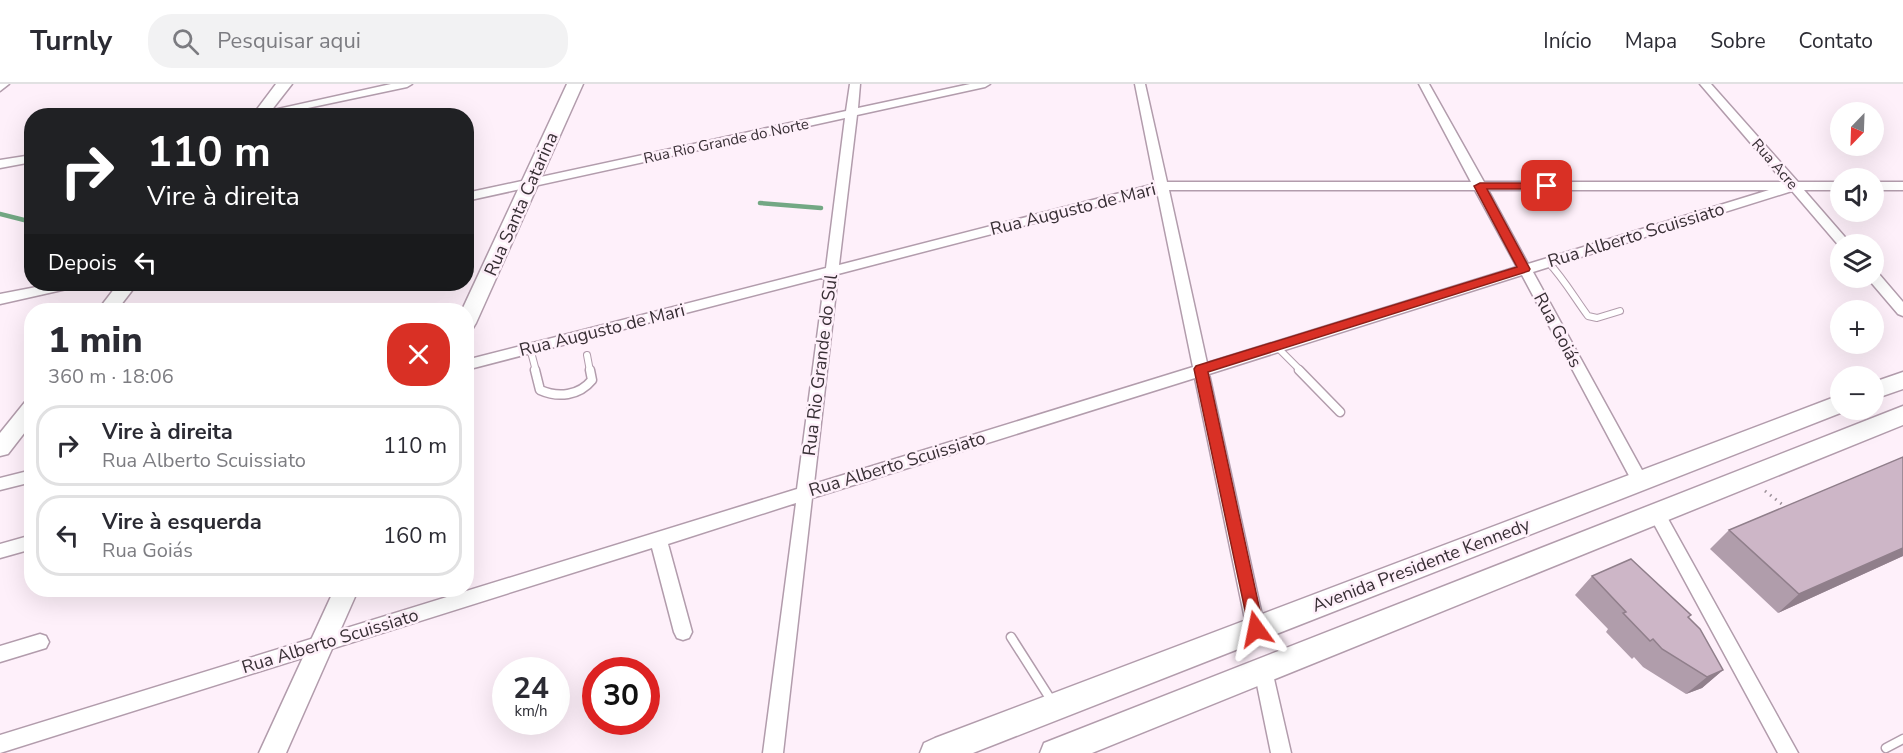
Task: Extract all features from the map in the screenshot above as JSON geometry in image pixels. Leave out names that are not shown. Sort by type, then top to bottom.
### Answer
[{"type":"main road","points":[[1884,387],[1903,380]]},
{"type":"main road","name":"Avenida Presidente Kennedy","points":[[935,753],[1830,408]]},
{"type":"main road","name":"Avenida Presidente Kennedy","points":[[1056,753],[1903,415]]},
{"type":"main road","points":[[1459,551],[1459,563],[1464,578],[1473,587]]},
{"type":"street","points":[[0,88],[4,84]]},
{"type":"street","points":[[263,108],[284,84]]},
{"type":"street","points":[[291,108],[407,84]]},
{"type":"street","name":"Rua Santa Catarina","points":[[474,306],[575,84]]},
{"type":"street","name":"Rua Rio Grande do Sul","points":[[773,753],[855,84]]},
{"type":"street","name":"Rua Rio Grande do Norte","points":[[474,195],[985,84]]},
{"type":"street","points":[[1140,84],[1256,629]]},
{"type":"street","name":"Rua Goiás","points":[[1424,84],[1640,481]]},
{"type":"street","name":"Rua Acre","points":[[1705,84],[1836,234]]},
{"type":"street","points":[[0,164],[24,160]]},
{"type":"street","name":"Rua Augusto de Mari","points":[[474,363],[1162,186],[1830,186]]},
{"type":"street","name":"Rua Alberto Scuissiato","points":[[474,596],[1794,186]]},
{"type":"street","points":[[1884,186],[1903,186]]},
{"type":"street","points":[[1883,288],[1903,311]]},
{"type":"street","points":[[0,299],[38,291]]},
{"type":"street","points":[[113,303],[122,291]]},
{"type":"street","points":[[0,448],[24,417]]},
{"type":"street","points":[[0,484],[24,478]]},
{"type":"street","points":[[1656,513],[1788,753]]},
{"type":"street","points":[[658,539],[683,632]]},
{"type":"street","points":[[0,550],[24,544]]},
{"type":"street","points":[[272,753],[343,597]]},
{"type":"street","name":"Rua Alberto Scuissiato","points":[[0,744],[472,597]]},
{"type":"street","points":[[0,654],[40,642]]},
{"type":"street","points":[[1263,670],[1281,753]]},
{"type":"lane","points":[[1548,262],[1567,282],[1572,294],[1588,316],[1597,318],[1620,311]]},
{"type":"lane","points":[[1276,346],[1340,412]]},
{"type":"lane","points":[[530,348],[540,390],[556,396],[582,390],[589,385],[592,380],[587,355]]},
{"type":"lane","points":[[1011,637],[1056,706]]},
{"type":"lane","points":[[1886,748],[1903,739]]},
{"type":"path","points":[[1765,491],[1794,514]]},
{"type":"building","points":[[1903,457],[1903,548],[1799,594],[1729,530]]},
{"type":"building","points":[[1631,559],[1691,615],[1688,617],[1700,629],[1723,670],[1707,677],[1662,649],[1653,639],[1650,641],[1592,576]]},
{"type":"waterway","points":[[760,203],[821,208]]},
{"type":"waterway","points":[[0,214],[24,220]]},
{"type":"route","points":[[1256,629],[1201,369],[1524,269],[1480,186],[1547,186]]}]
